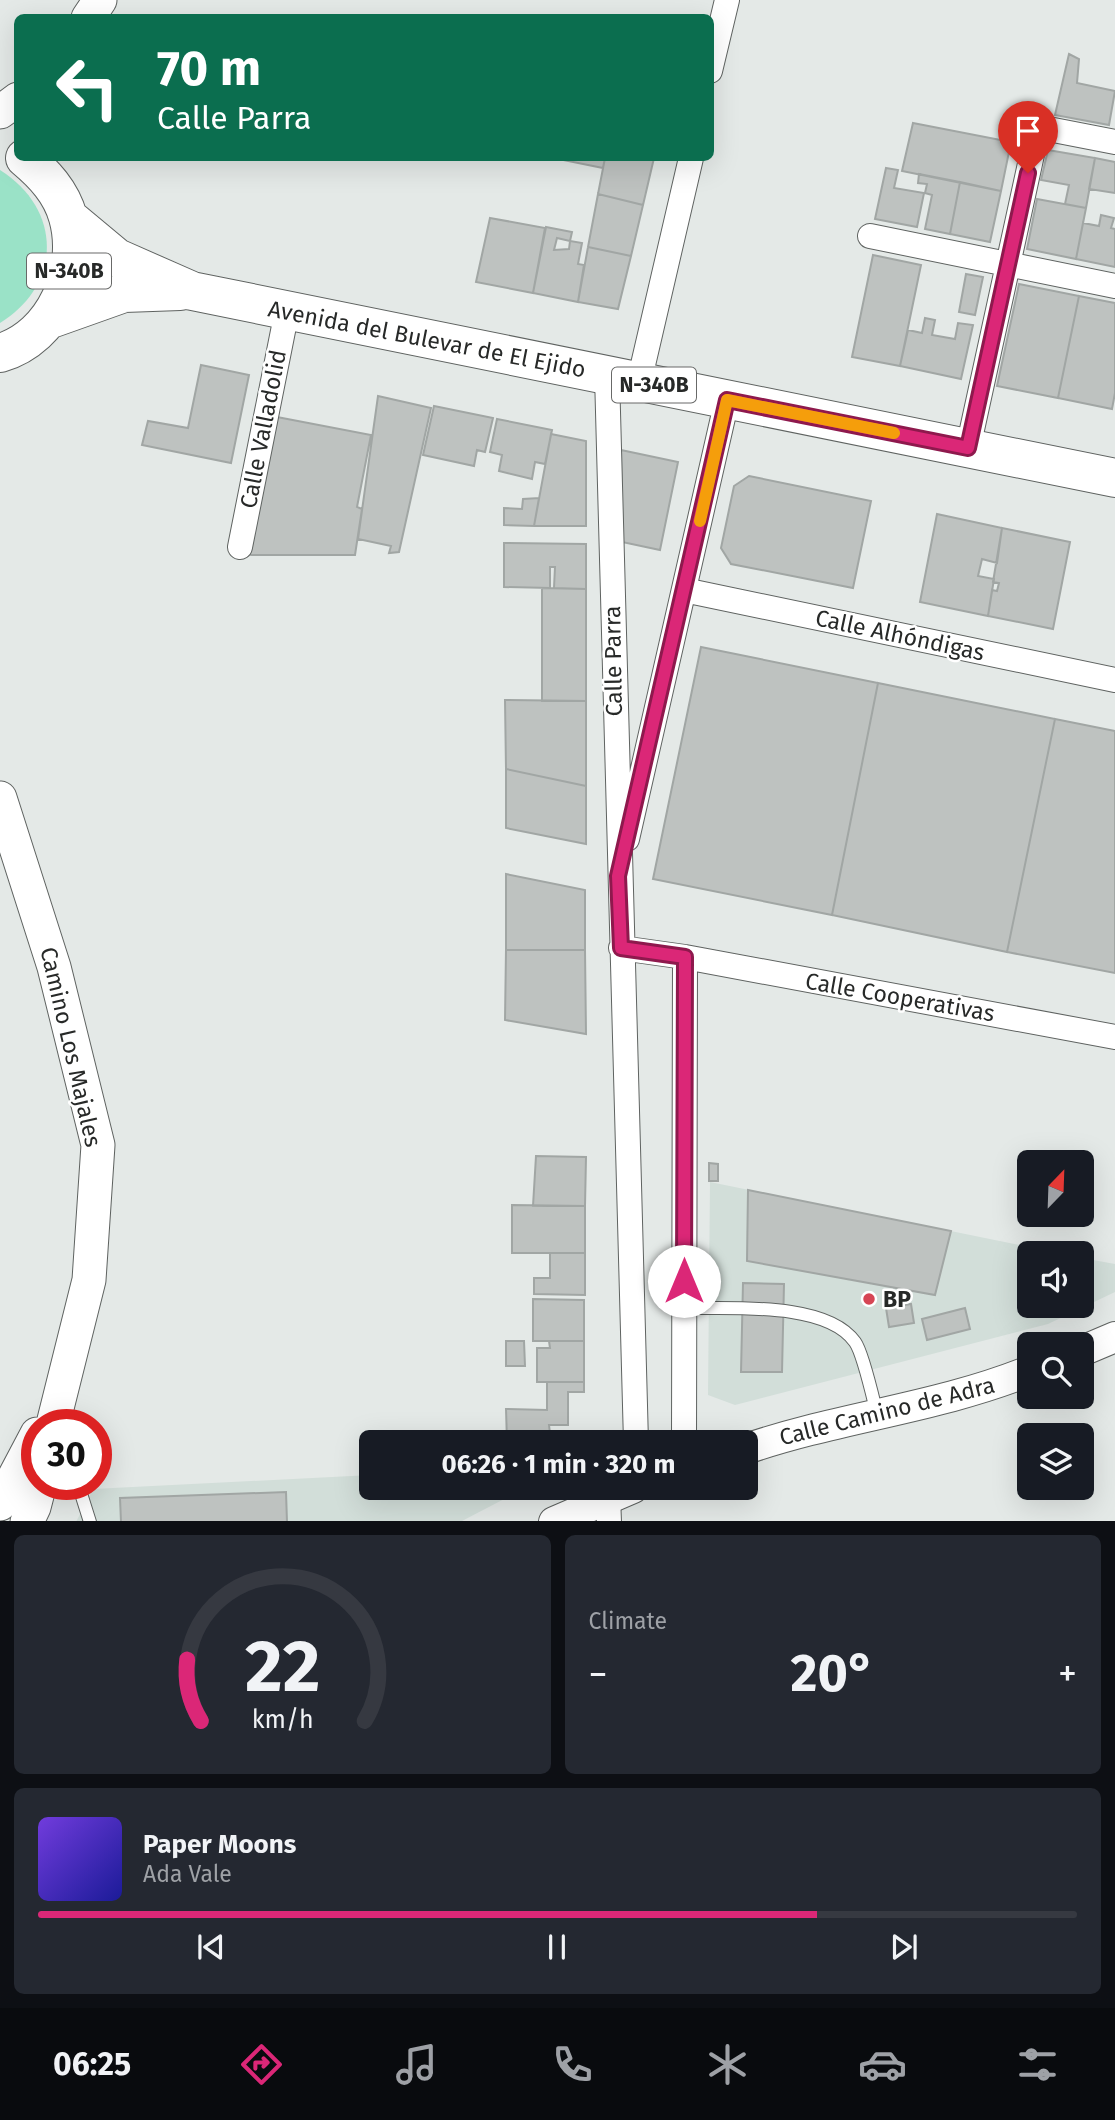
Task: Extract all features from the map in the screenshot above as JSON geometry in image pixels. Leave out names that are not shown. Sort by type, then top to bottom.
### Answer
[{"type":"main road","name":"N-340B","points":[[32,161],[69,218],[117,258],[192,291]]},
{"type":"main road","name":"N-340B","points":[[3,354],[30,337],[48,320],[66,289],[73,253],[69,218]]},
{"type":"main road","name":"N-340B","points":[[48,320],[124,293],[192,291]]},
{"type":"main road","name":"Avenida del Bulevar de El Ejido","points":[[192,291],[1115,478]]},
{"type":"main road","name":"Camino Los Majales","points":[[0,798],[54,967],[98,1145],[89,1280],[54,1409]]},
{"type":"main road","name":"Camino Los Majales","points":[[0,1504],[21,1469]]},
{"type":"main road","points":[[27,1521],[36,1500]]},
{"type":"street","points":[[714,54],[727,0]]},
{"type":"street","points":[[968,448],[1038,127],[1115,142]]},
{"type":"street","name":"Calle Parra","points":[[636,1430],[618,876],[623,378],[690,161]]},
{"type":"street","points":[[870,236],[1115,286]]},
{"type":"street","name":"Calle Valladolid","points":[[240,547],[287,311]]},
{"type":"street","points":[[618,876],[727,400]]},
{"type":"street","name":"Calle Alhóndigas","points":[[684,590],[1115,680]]},
{"type":"street","points":[[621,948],[685,957],[684,1430]]},
{"type":"street","name":"Calle Cooperativas","points":[[685,957],[1115,1037]]},
{"type":"street","points":[[1094,1346],[1115,1337]]},
{"type":"street","name":"Calle Camino de Adra","points":[[758,1445],[785,1436],[979,1391],[1017,1376]]},
{"type":"street","points":[[554,1521],[617,1502]]},
{"type":"lane","points":[[684,1308],[796,1312],[833,1324],[856,1342],[877,1415]]},
{"type":"lane","points":[[83,1500],[90,1521]]},
{"type":"shaded area","name":"BP","points":[[710,1182],[1017,1244],[1017,1318],[1061,1318],[1048,1324],[735,1405],[708,1395]]},
{"type":"shaded area","name":"BP","points":[[1094,1260],[1115,1264],[1115,1292],[1094,1302]]},
{"type":"shaded area","points":[[359,1476],[359,1500],[502,1500],[462,1521],[77,1521],[87,1500],[112,1500],[112,1488]]},
{"type":"green space","points":[[0,170],[20,186],[35,205],[44,225],[47,246],[44,268],[35,288],[21,307],[0,323]]},
{"type":"building","points":[[1069,54],[1079,59],[1077,83],[1115,91],[1109,125],[1055,115]]},
{"type":"building","points":[[913,123],[1011,142],[1001,191],[902,171]]},
{"type":"building","points":[[1048,150],[1095,158],[1086,208],[1065,204],[1069,185],[1041,180]]},
{"type":"building","points":[[1095,158],[1115,162],[1115,193],[1089,189]]},
{"type":"building","points":[[568,161],[604,161],[603,168]]},
{"type":"building","points":[[604,161],[653,161],[643,205],[598,194]]},
{"type":"building","points":[[886,168],[898,170],[894,188],[924,193],[917,227],[875,219]]},
{"type":"building","points":[[919,174],[960,182],[950,234],[925,229],[932,195],[925,193],[927,184],[918,183]]},
{"type":"building","points":[[960,182],[1001,191],[990,242],[950,234]]},
{"type":"building","points":[[598,194],[643,205],[631,256],[588,247]]},
{"type":"building","points":[[1037,199],[1086,208],[1076,259],[1027,249]]},
{"type":"building","points":[[1101,215],[1114,218],[1111,228],[1115,229],[1115,267],[1076,259],[1083,223],[1099,226]]},
{"type":"building","points":[[490,218],[545,228],[533,293],[476,282]]},
{"type":"building","points":[[546,227],[572,232],[570,241],[582,243],[578,264],[584,265],[578,302],[533,293]],"holes":[[[557,238],[570,241],[569,249],[554,250]]]},
{"type":"building","points":[[588,247],[631,256],[618,309],[578,302]]},
{"type":"building","points":[[873,255],[921,265],[900,366],[852,357]]},
{"type":"building","points":[[966,274],[983,277],[975,315],[959,312]]},
{"type":"building","points":[[1019,284],[1079,296],[1058,398],[997,386]]},
{"type":"building","points":[[1079,296],[1115,303],[1115,393],[1112,409],[1058,398]]},
{"type":"building","points":[[925,318],[935,320],[932,335],[955,339],[958,323],[973,325],[961,379],[900,366],[908,330],[922,333]]},
{"type":"building","points":[[201,365],[249,375],[231,463],[142,445],[148,421],[188,428]]},
{"type":"building","points":[[378,396],[431,408],[399,552],[389,553],[391,546],[358,539]]},
{"type":"building","points":[[434,406],[493,418],[485,452],[477,450],[474,466],[423,455]]},
{"type":"building","points":[[277,417],[371,435],[357,507],[362,509],[355,555],[251,555],[247,552]]},
{"type":"building","points":[[497,419],[552,430],[545,464],[535,462],[532,479],[499,471],[502,455],[490,452]]},
{"type":"building","points":[[551,434],[586,441],[586,526],[534,526]]},
{"type":"building","points":[[621,450],[678,462],[660,550],[622,542]]},
{"type":"building","points":[[749,476],[871,501],[853,588],[731,564],[721,548],[734,486]]},
{"type":"building","points":[[539,498],[534,526],[504,525],[504,508],[522,509],[523,499]]},
{"type":"building","points":[[937,514],[1002,528],[997,563],[982,559],[978,576],[994,579],[988,616],[920,602]]},
{"type":"building","points":[[1002,528],[1070,542],[1053,629],[988,616],[992,590],[997,591],[999,583],[993,582]]},
{"type":"building","points":[[504,543],[586,544],[586,589],[554,588],[555,567],[550,567],[550,588],[504,587]]},
{"type":"building","points":[[542,588],[586,589],[586,701],[542,701]]},
{"type":"building","points":[[701,647],[878,683],[832,915],[653,879]]},
{"type":"building","points":[[878,683],[1055,719],[1007,952],[832,915]]},
{"type":"building","points":[[505,700],[586,701],[586,786],[506,769]]},
{"type":"building","points":[[1055,719],[1115,731],[1115,973],[1007,952]]},
{"type":"building","points":[[506,769],[586,786],[586,844],[506,828]]},
{"type":"building","points":[[506,874],[585,890],[585,950],[506,950]]},
{"type":"building","points":[[506,950],[585,950],[586,1034],[505,1020]]},
{"type":"building","points":[[536,1156],[586,1157],[585,1206],[533,1206]]},
{"type":"building","points":[[709,1163],[718,1164],[718,1181],[709,1181]]},
{"type":"building","points":[[748,1190],[951,1231],[935,1295],[747,1261]]},
{"type":"building","points":[[512,1205],[585,1206],[585,1253],[512,1253]]},
{"type":"building","points":[[550,1253],[585,1253],[585,1295],[534,1294],[534,1278],[550,1278]]},
{"type":"building","points":[[743,1283],[784,1284],[782,1372],[741,1372]]},
{"type":"building","points":[[533,1299],[584,1300],[584,1341],[533,1341]]},
{"type":"building","points":[[911,1304],[914,1323],[889,1327],[886,1308]]},
{"type":"building","points":[[965,1308],[970,1329],[927,1340],[922,1319]]},
{"type":"building","points":[[506,1341],[524,1341],[525,1366],[506,1366]]},
{"type":"building","points":[[549,1341],[584,1341],[584,1382],[537,1382],[537,1348],[550,1348]]},
{"type":"building","points":[[547,1382],[584,1382],[584,1392],[568,1392],[568,1425],[549,1425],[550,1430],[507,1430],[506,1409],[547,1410]]},
{"type":"building","points":[[286,1492],[287,1521],[121,1521],[120,1498]]},
{"type":"slow traffic","points":[[700,521],[727,400],[894,433]]},
{"type":"place","name":"BP","points":[[869,1299]]},
{"type":"route","points":[[684,1281],[685,957],[621,948],[618,876],[727,400],[968,448],[1028,173]]}]
